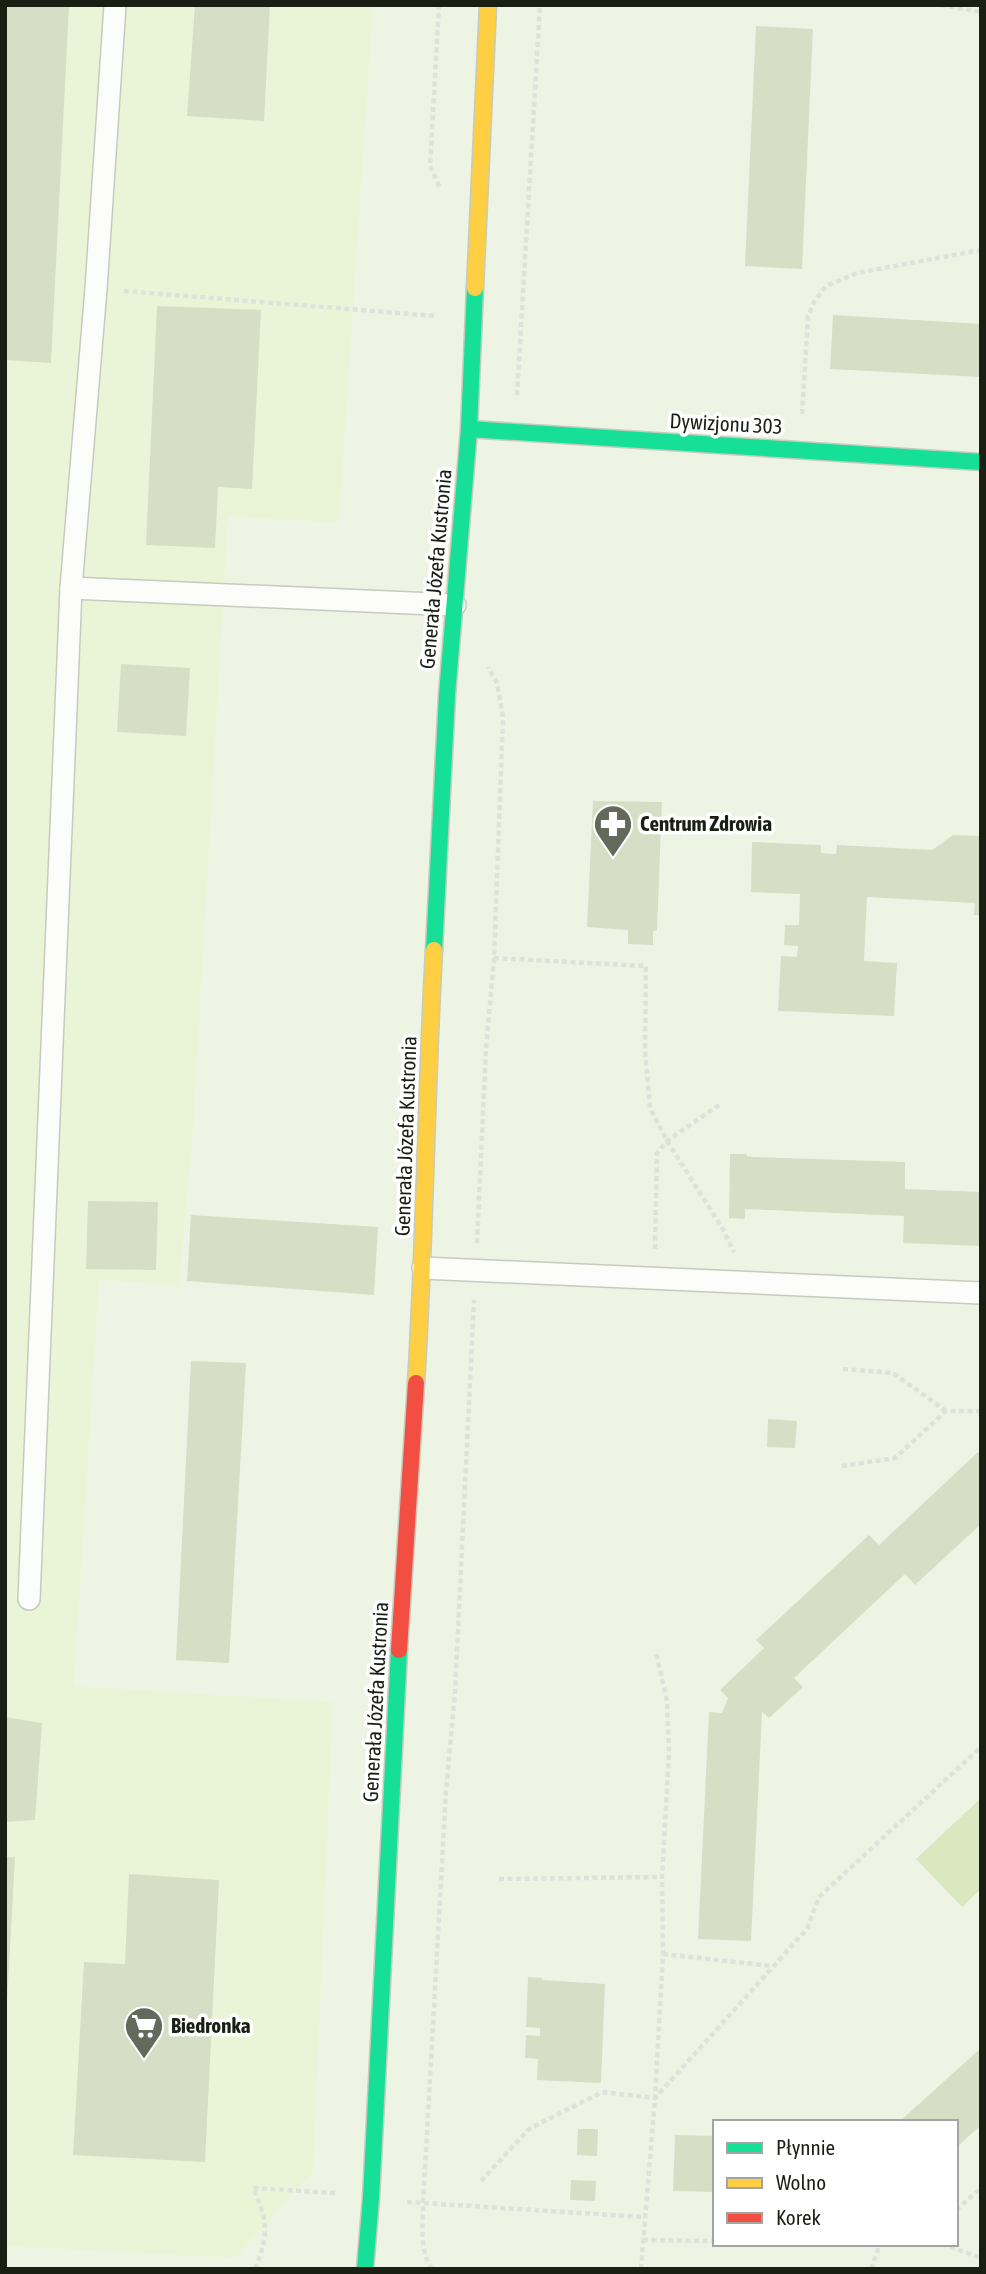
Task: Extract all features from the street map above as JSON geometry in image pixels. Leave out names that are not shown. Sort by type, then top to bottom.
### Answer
[{"type":"street","name":"Generała Józefa Kustronia","points":[[365,2269],[371,2198],[390,1801],[423,1268],[429,1044],[447,695],[469,429],[488,5]]},
{"type":"street","name":"Dywizjonu 303","points":[[469,429],[981,461]]},
{"type":"lane","points":[[29,1599],[71,588],[96,289],[115,5]]},
{"type":"lane","points":[[71,588],[454,605]]},
{"type":"lane","points":[[423,1268],[981,1293]]},
{"type":"path","points":[[515,432],[540,5]]},
{"type":"path","points":[[941,5],[981,12]]},
{"type":"path","points":[[800,449],[808,316],[826,286],[857,273],[981,250]]},
{"type":"path","points":[[96,289],[444,317]]},
{"type":"path","points":[[432,2269],[427,2262],[423,2242],[423,2204],[446,1791],[455,1692],[486,1048],[494,958],[503,717],[497,683],[484,660]]},
{"type":"path","points":[[494,958],[646,966],[645,1051],[650,1108],[667,1141],[721,1226],[738,1262],[740,1282]]},
{"type":"path","points":[[652,1278],[656,1232],[657,1153],[667,1141],[722,1103]]},
{"type":"path","points":[[844,1369],[893,1373],[946,1411],[981,1411]]},
{"type":"path","points":[[842,1466],[895,1458],[946,1411]]},
{"type":"path","points":[[641,2269],[663,1954],[662,1877],[669,1753],[667,1701],[656,1653]]},
{"type":"path","points":[[655,2098],[807,1929],[819,1898],[981,1747]]},
{"type":"path","points":[[499,1879],[662,1877]]},
{"type":"path","points":[[663,1954],[773,1966]]},
{"type":"path","points":[[481,2181],[529,2129],[602,2092],[655,2098]]},
{"type":"path","points":[[253,2188],[262,2207],[266,2226],[264,2246],[255,2269]]},
{"type":"path","points":[[958,2208],[981,2188]]},
{"type":"path","points":[[371,2198],[423,2204],[644,2217]]},
{"type":"path","points":[[643,2240],[713,2241]]},
{"type":"path","points":[[871,2269],[879,2246]]},
{"type":"path","points":[[948,2246],[981,2258]]},
{"type":"shaded area","points":[[5,5],[373,5],[339,523],[228,516],[193,1130],[179,1285],[99,1280],[74,1686],[333,1702],[313,2172],[235,2258],[5,2246]]},
{"type":"shaded area","points":[[981,1798],[981,1889],[962,1907],[916,1859]]},
{"type":"building","points":[[5,5],[69,5],[51,363],[5,360]]},
{"type":"building","points":[[195,5],[270,5],[264,121],[187,116]]},
{"type":"building","points":[[756,26],[813,29],[802,269],[745,266]]},
{"type":"building","points":[[157,306],[261,310],[252,489],[218,487],[215,548],[146,545]]},
{"type":"building","points":[[833,315],[981,324],[981,377],[830,369]]},
{"type":"building","points":[[121,664],[190,668],[186,736],[117,732]]},
{"type":"building","points":[[593,801],[662,802],[657,930],[653,931],[653,945],[628,944],[628,930],[587,927]]},
{"type":"building","points":[[953,835],[981,836],[981,915],[974,915],[975,903],[867,897],[864,961],[897,963],[894,1016],[778,1011],[781,956],[797,957],[798,946],[784,945],[785,925],[799,925],[800,894],[751,892],[752,842],[821,845],[821,853],[836,854],[837,845],[932,850]]},
{"type":"building","points":[[730,1154],[905,1162],[905,1189],[981,1192],[981,1246],[903,1243],[904,1216],[745,1209],[745,1219],[729,1218]]},
{"type":"building","points":[[88,1201],[158,1202],[156,1270],[86,1269]]},
{"type":"building","points":[[191,1215],[378,1227],[374,1295],[187,1281]]},
{"type":"building","points":[[191,1361],[246,1363],[229,1663],[176,1660]]},
{"type":"building","points":[[768,1419],[797,1421],[795,1448],[767,1447]]},
{"type":"building","points":[[978,1452],[981,1455],[981,1524],[915,1585],[905,1574],[794,1678],[803,1687],[769,1718],[762,1712],[751,1941],[698,1939],[709,1712],[722,1713],[728,1698],[720,1690],[764,1648],[756,1640],[869,1535],[879,1545]]},
{"type":"building","points":[[5,1717],[42,1723],[35,1820],[5,1822]]},
{"type":"building","points":[[5,1857],[15,1857],[7,2002],[5,2002]]},
{"type":"building","name":"Biedronka","points":[[129,1874],[219,1880],[205,2162],[73,2155],[84,1962],[125,1964]]},
{"type":"building","points":[[528,1977],[605,1984],[601,2083],[537,2080],[538,2059],[525,2058],[526,2035],[540,2036],[540,2028],[526,2027]]},
{"type":"building","points":[[981,2048],[981,2125],[958,2146],[958,2120],[901,2120]]},
{"type":"building","points":[[578,2129],[598,2129],[597,2156],[577,2155]]},
{"type":"building","points":[[675,2135],[713,2136],[713,2192],[673,2191]]},
{"type":"building","points":[[571,2180],[596,2181],[595,2201],[570,2200]]},
{"type":"traffic: fast","points":[[434,950],[447,695],[469,429],[475,288]]},
{"type":"traffic: fast","points":[[469,429],[981,462]]},
{"type":"traffic: fast","points":[[365,2269],[399,1650]]},
{"type":"traffic: slow","points":[[475,288],[488,5]]},
{"type":"traffic: slow","points":[[416,1383],[434,950]]},
{"type":"traffic: jam","points":[[399,1650],[416,1383]]},
{"type":"place","name":"Centrum Zdrowia","points":[[613,858]]},
{"type":"place","name":"Biedronka","points":[[144,2060]]}]
